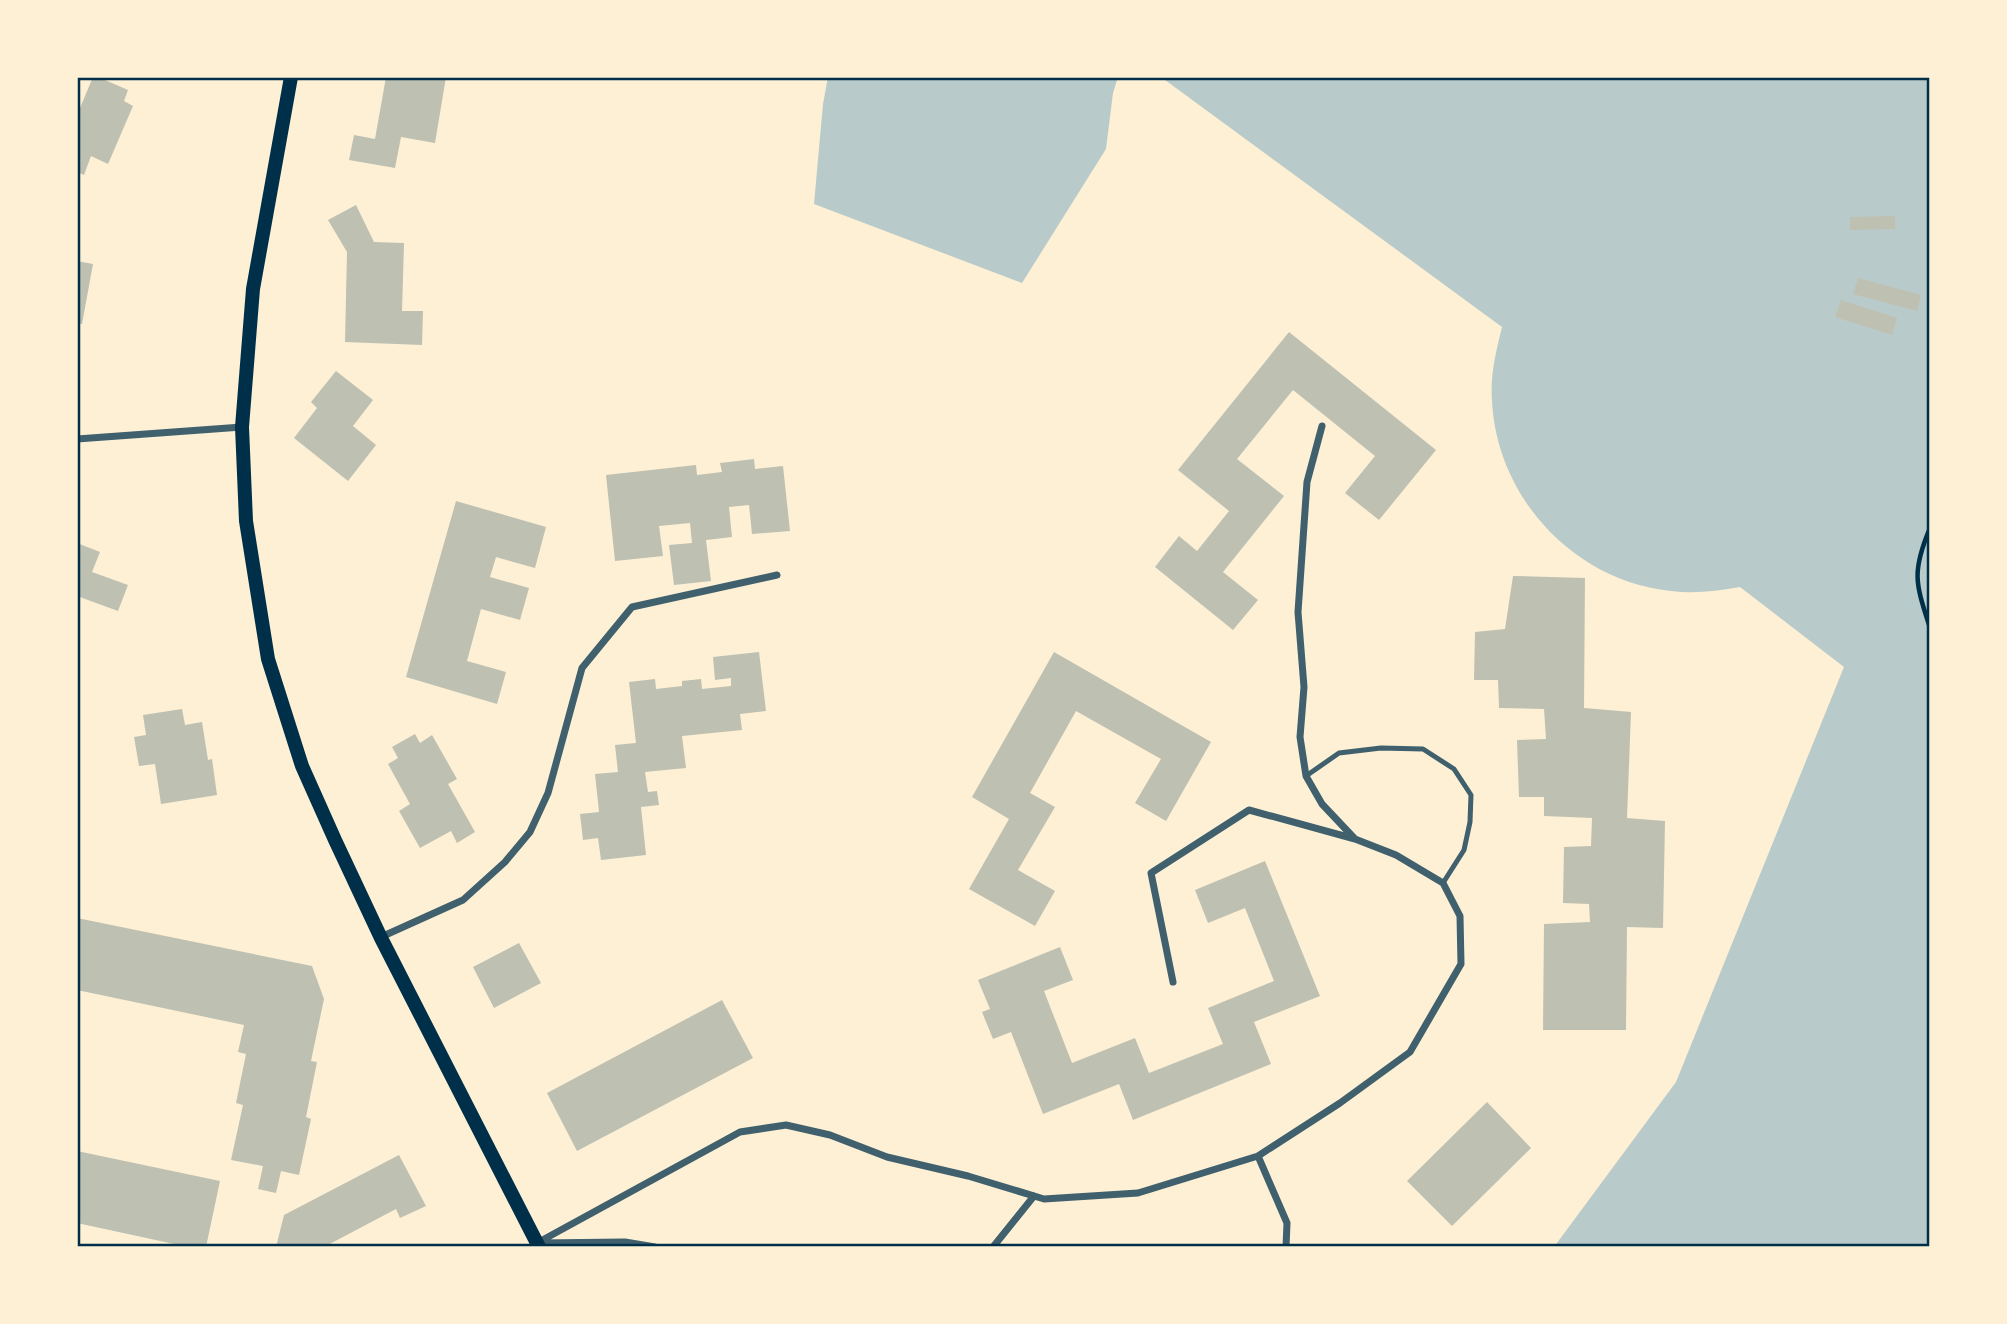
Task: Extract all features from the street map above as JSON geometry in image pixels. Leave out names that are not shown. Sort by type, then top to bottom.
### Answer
[{"type":"main road","points":[[291,77],[253,289],[242,427],[246,521],[268,659],[302,766],[381,938],[538,1246]]},
{"type":"street","points":[[1322,426],[1307,482],[1298,612],[1304,687],[1300,737],[1306,776],[1322,804],[1355,839]]},
{"type":"street","points":[[77,439],[242,427]]},
{"type":"street","points":[[381,938],[463,900],[505,862],[530,832],[548,793],[582,668],[632,607],[777,575]]},
{"type":"street","points":[[538,1246],[740,1132],[786,1125],[830,1135],[887,1157],[968,1176],[1044,1199],[1139,1193],[1258,1156],[1340,1104],[1410,1052],[1461,964],[1460,916],[1443,883],[1396,855],[1355,839],[1249,810],[1151,873],[1173,982]]},
{"type":"street","points":[[1258,1156],[1287,1223],[1286,1247]]},
{"type":"street","points":[[993,1247],[1034,1196]]},
{"type":"street","points":[[538,1246],[625,1242],[655,1247]]},
{"type":"lane","points":[[1306,776],[1339,753],[1381,748],[1423,750],[1454,769],[1471,795],[1470,822],[1464,850],[1443,883]]},
{"type":"path","points":[[1930,528],[1917,567],[1917,587],[1930,628]]},
{"type":"shaded area","points":[[828,77],[1118,77],[1113,93],[1106,149],[1022,283],[814,204]]},
{"type":"shaded area","points":[[1161,77],[1930,77],[1930,1247],[1554,1247],[1676,1082],[1844,667],[1740,587],[1688,592],[1636,584],[1603,571],[1573,552],[1547,529],[1525,501],[1508,470],[1497,437],[1492,382],[1502,327]]},
{"type":"building","points":[[93,77],[128,90],[124,101],[133,106],[108,164],[91,156],[84,175],[77,172],[77,115]]},
{"type":"building","points":[[386,77],[446,77],[435,143],[401,137],[395,168],[349,160],[354,135],[375,139]]},
{"type":"building","points":[[356,205],[374,242],[404,243],[402,311],[423,311],[422,345],[345,342],[347,252],[328,220]]},
{"type":"building","points":[[1895,216],[1895,229],[1850,230],[1850,217]]},
{"type":"building","points":[[77,261],[93,264],[82,324],[77,323]]},
{"type":"building","points":[[1858,278],[1921,295],[1917,311],[1853,294]]},
{"type":"building","points":[[1841,300],[1897,318],[1892,335],[1835,317]]},
{"type":"building","points":[[1289,332],[1436,450],[1379,520],[1345,493],[1375,456],[1293,390],[1237,459],[1284,496],[1223,572],[1258,600],[1233,630],[1155,567],[1179,536],[1197,551],[1229,511],[1178,470]]},
{"type":"building","points":[[336,371],[373,400],[353,426],[376,445],[348,481],[294,438],[317,408],[311,402]]},
{"type":"building","points":[[754,459],[755,469],[783,466],[790,531],[752,534],[749,505],[729,507],[732,537],[706,540],[711,581],[674,585],[669,545],[692,543],[690,523],[659,526],[663,556],[615,561],[606,475],[696,465],[697,475],[722,472],[720,463]]},
{"type":"building","points":[[456,501],[546,527],[535,568],[496,557],[490,577],[529,588],[520,620],[481,609],[467,661],[506,672],[497,704],[406,677]]},
{"type":"building","points":[[77,543],[100,552],[92,572],[128,585],[118,611],[77,596]]},
{"type":"building","points":[[1513,576],[1585,578],[1584,708],[1631,712],[1627,818],[1665,821],[1663,928],[1627,927],[1626,1030],[1543,1030],[1544,924],[1590,922],[1589,904],[1563,903],[1564,847],[1591,846],[1592,818],[1544,816],[1544,797],[1519,797],[1517,740],[1546,739],[1544,709],[1499,708],[1498,680],[1474,680],[1475,632],[1505,629]]},
{"type":"building","points":[[759,652],[766,711],[740,714],[742,730],[682,736],[686,768],[645,772],[648,792],[657,791],[659,805],[641,807],[646,855],[601,860],[598,838],[583,840],[580,814],[599,812],[595,774],[618,772],[615,745],[636,743],[629,682],[655,679],[656,689],[682,686],[682,681],[701,679],[702,689],[731,686],[731,678],[715,680],[713,657]]},
{"type":"building","points":[[1054,652],[1211,742],[1166,821],[1135,803],[1161,759],[1076,711],[1030,793],[1055,807],[1018,870],[1055,891],[1035,926],[969,889],[1009,819],[972,797]]},
{"type":"building","points":[[182,709],[185,725],[202,722],[208,760],[212,759],[217,795],[161,804],[155,764],[139,766],[134,737],[146,735],[143,715]]},
{"type":"building","points":[[415,734],[420,743],[432,735],[457,779],[448,784],[475,832],[457,843],[451,831],[420,848],[399,811],[410,804],[388,764],[398,758],[392,747]]},
{"type":"building","points":[[1265,861],[1320,996],[1254,1022],[1271,1064],[1133,1120],[1119,1084],[1043,1114],[1011,1032],[993,1039],[982,1012],[990,1009],[978,980],[1060,947],[1073,980],[1044,991],[1072,1063],[1135,1038],[1149,1073],[1223,1044],[1208,1008],[1274,981],[1245,908],[1208,923],[1195,890]]},
{"type":"building","points":[[77,918],[312,966],[324,999],[311,1061],[317,1062],[306,1117],[311,1119],[299,1175],[281,1171],[276,1193],[258,1189],[263,1166],[231,1160],[243,1105],[236,1103],[246,1054],[238,1052],[244,1025],[77,990]]},
{"type":"building","points":[[519,943],[541,983],[494,1008],[473,967]]},
{"type":"building","points":[[722,1000],[753,1058],[577,1151],[547,1093]]},
{"type":"building","points":[[1487,1102],[1531,1148],[1452,1226],[1407,1181]]},
{"type":"building","points":[[77,1151],[220,1181],[206,1247],[188,1247],[77,1223]]},
{"type":"building","points":[[399,1155],[426,1206],[400,1218],[396,1209],[324,1247],[276,1247],[284,1215]]}]
